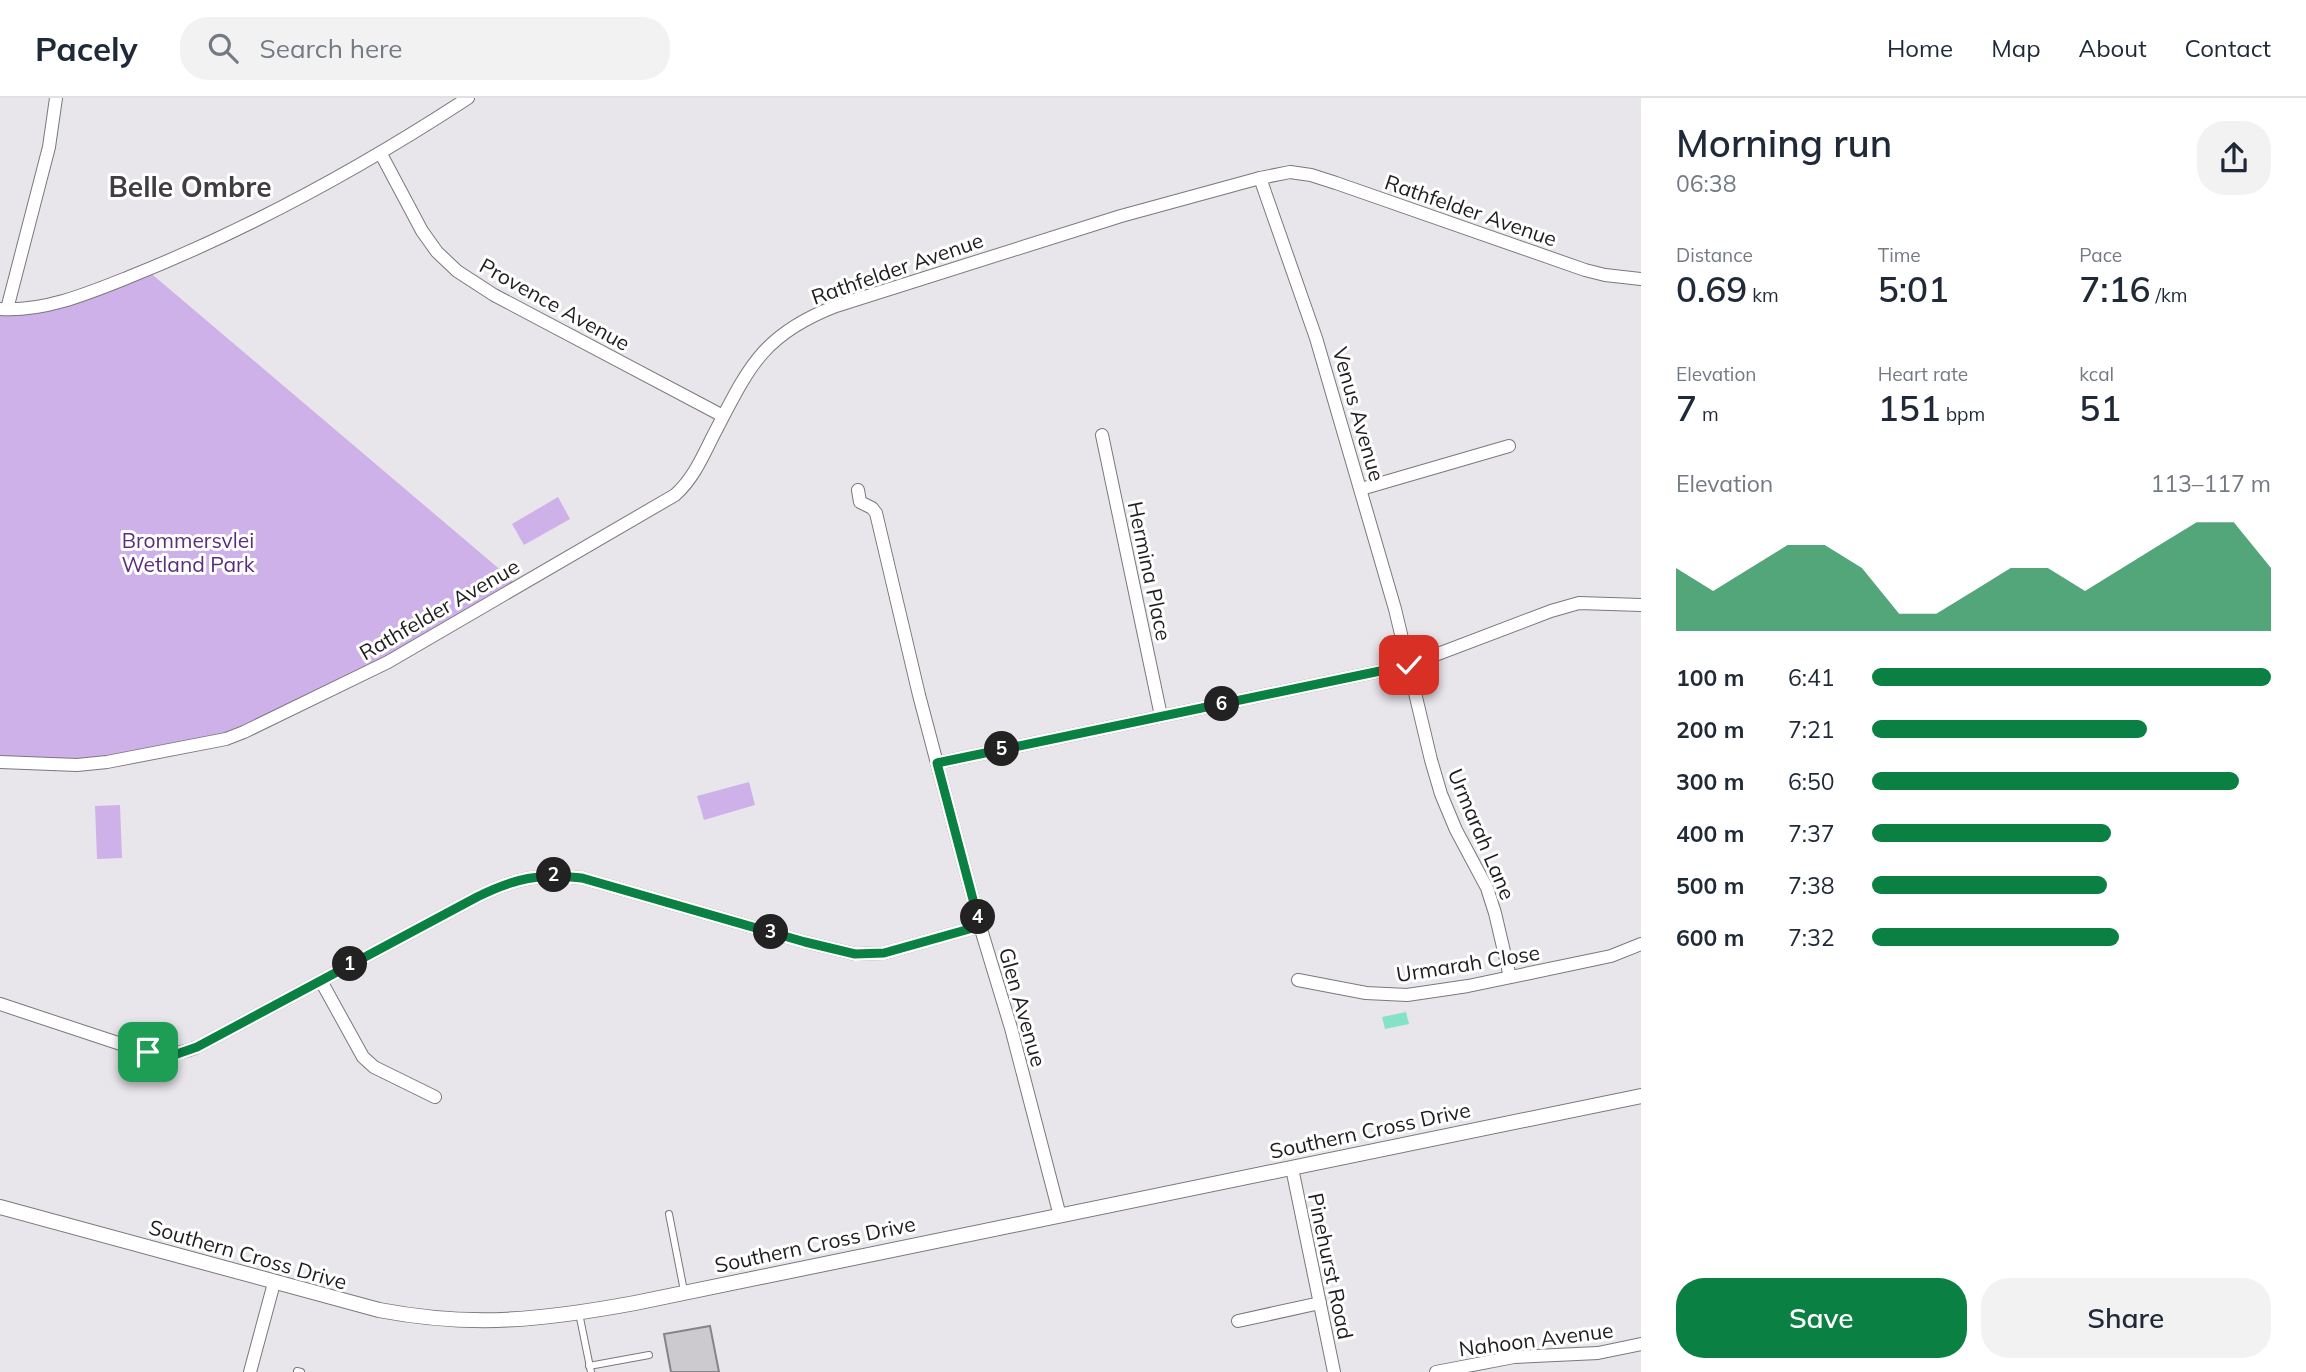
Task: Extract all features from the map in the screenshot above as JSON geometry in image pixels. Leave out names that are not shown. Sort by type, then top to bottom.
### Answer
[{"type":"street","points":[[57,98],[50,148],[4,309],[65,300],[179,257],[231,233],[381,154],[468,98]]},
{"type":"street","name":"Provence Avenue","points":[[381,154],[422,231],[446,261],[471,281],[723,416]]},
{"type":"street","name":"Rathfelder Avenue","points":[[0,762],[77,765],[107,762],[226,739],[274,719],[400,655],[675,495],[695,471],[753,364],[764,349],[788,330],[817,314],[1133,212],[1290,172],[1311,175],[1585,270],[1641,279]]},
{"type":"street","name":"Venus Avenue","points":[[1260,178],[1317,338],[1409,665]]},
{"type":"street","name":"Hermina Place","points":[[1102,435],[1161,716]]},
{"type":"street","points":[[1361,489],[1509,446]]},
{"type":"street","name":"Glen Avenue","points":[[858,490],[860,502],[876,513],[937,763],[1060,1216]]},
{"type":"street","points":[[937,763],[1409,665],[1579,603],[1641,605]]},
{"type":"street","name":"Urmarah Lane","points":[[1409,665],[1441,793],[1455,830],[1487,888],[1510,977]]},
{"type":"street","points":[[0,1004],[135,1049],[166,1055],[180,1053],[197,1047],[487,892],[532,876],[582,878],[855,954],[884,953],[980,926]]},
{"type":"street","name":"Urmarah Close","points":[[1298,980],[1366,993],[1392,995],[1431,992],[1611,956],[1641,944]]},
{"type":"street","points":[[321,981],[363,1058],[374,1067],[435,1097]]},
{"type":"street","name":"Southern Cross Drive","points":[[0,1207],[379,1311],[442,1320],[497,1321],[579,1313],[684,1293],[1641,1096]]},
{"type":"street","name":"Pinehurst Road","points":[[1292,1168],[1334,1372]]},
{"type":"street","points":[[250,1372],[274,1283]]},
{"type":"street","points":[[1238,1321],[1320,1303]]},
{"type":"street","name":"Nahoon Avenue","points":[[1436,1372],[1514,1357],[1598,1353],[1641,1344]]},
{"type":"lane","points":[[670,1214],[684,1293]]},
{"type":"lane","points":[[579,1313],[590,1369],[649,1355]]},
{"type":"green space","name":"Brommersvlei Wetland Park","points":[[147,270],[518,587],[244,732],[107,762],[0,762],[0,309],[35,306]]},
{"type":"green space","points":[[558,497],[570,519],[524,545],[512,524]]},
{"type":"green space","points":[[749,782],[755,805],[704,820],[697,796]]},
{"type":"green space","points":[[120,805],[122,858],[97,859],[95,806]]},
{"type":"shaded area","points":[[1406,1012],[1409,1024],[1385,1029],[1382,1017]]},
{"type":"building","points":[[710,1326],[719,1372],[671,1372],[664,1334]]},
{"type":"district","name":"Belle Ombre","points":[[190,186]]},
{"type":"route","points":[[148,1052],[174,1055],[197,1047],[412,930],[497,887],[532,876],[582,878],[855,954],[884,953],[980,926],[937,763],[1409,665]]}]
